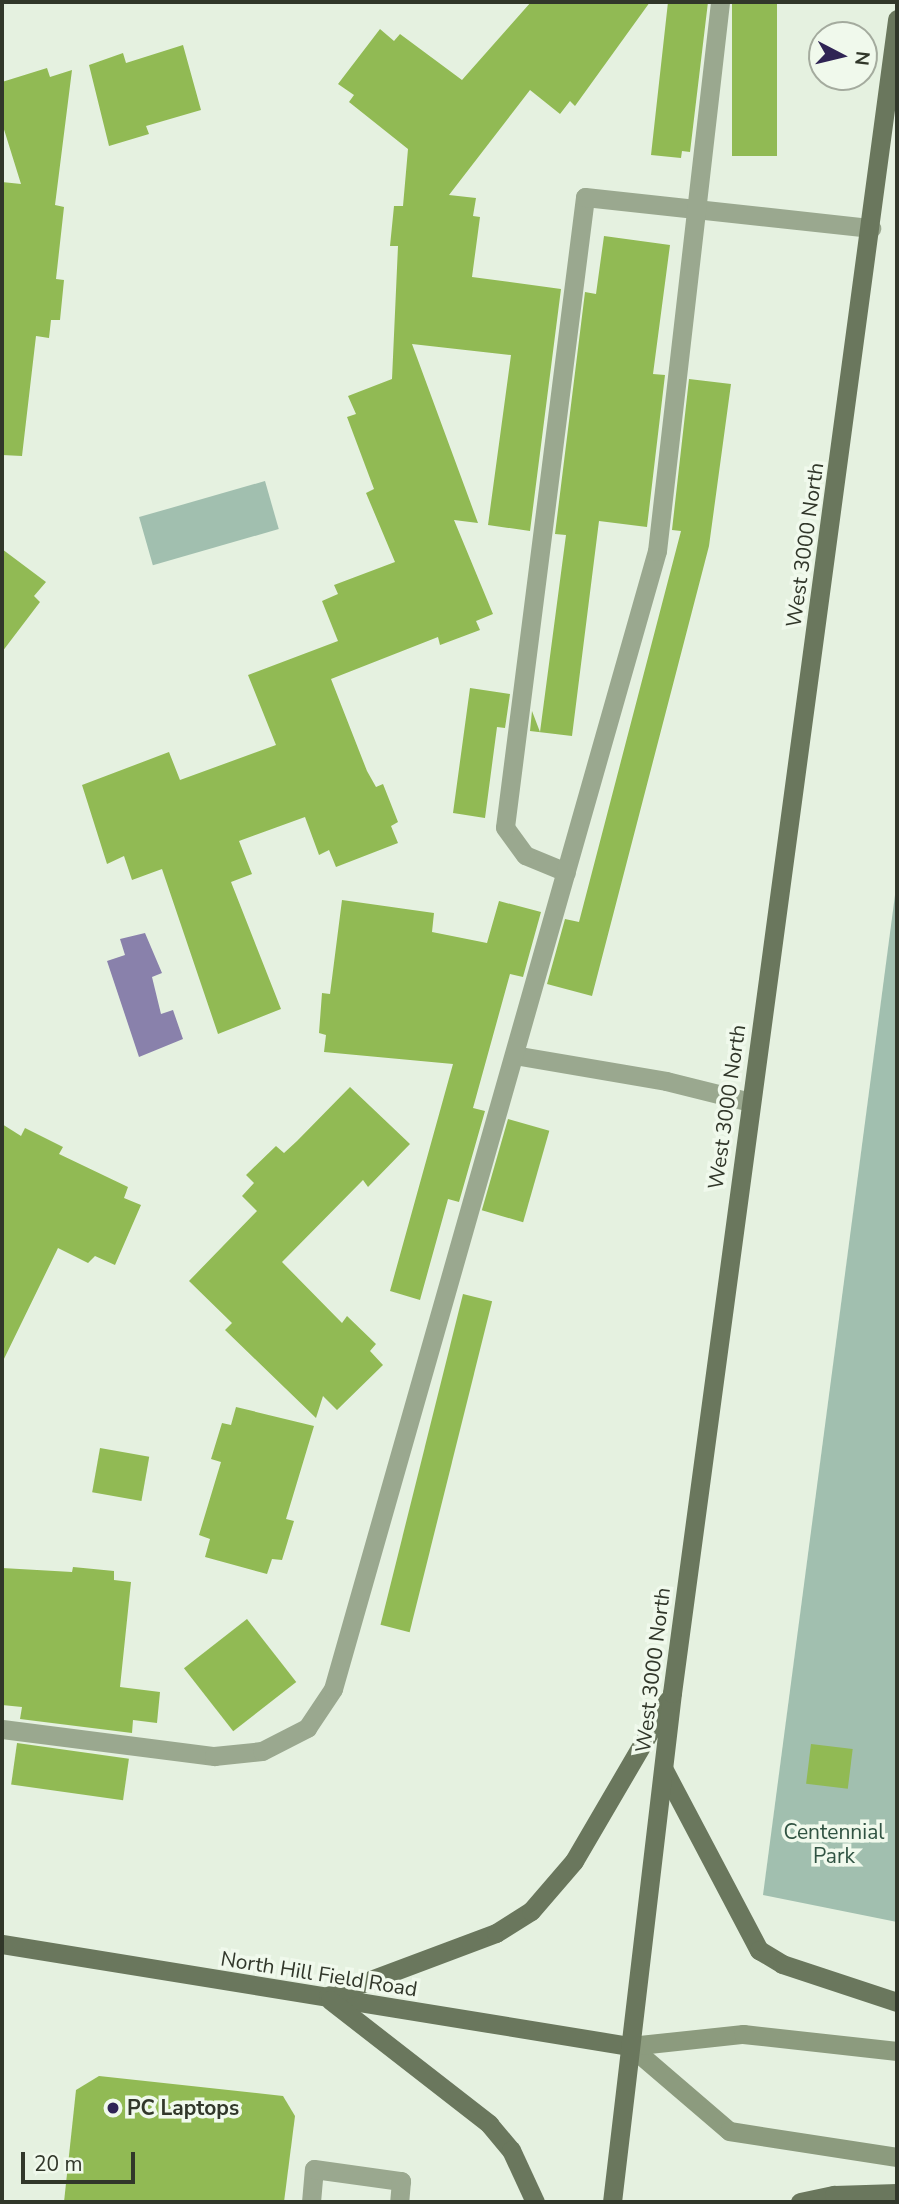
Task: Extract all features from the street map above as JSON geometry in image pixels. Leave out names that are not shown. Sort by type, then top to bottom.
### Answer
[{"type":"main road","name":"West 3000 North","points":[[612,2202],[673,1693],[750,1102],[871,228],[897,19]]},
{"type":"main road","points":[[326,1997],[496,1933],[531,1911],[574,1861],[673,1693]]},
{"type":"main road","points":[[664,1770],[759,1950],[782,1964],[897,2002]]},
{"type":"main road","name":"North Hill Field Road","points":[[2,1944],[630,2046]]},
{"type":"main road","points":[[326,1997],[489,2124],[514,2156],[536,2202]]},
{"type":"main road","points":[[630,2046],[743,2034],[897,2051]]},
{"type":"main road","points":[[630,2046],[729,2131],[897,2157]]},
{"type":"main road","points":[[800,2202],[897,2193]]},
{"type":"lane","points":[[2,1729],[214,1756],[262,1751],[307,1728],[332,1689],[657,551],[720,2]]},
{"type":"lane","points":[[566,872],[525,855],[505,827],[585,197],[871,228]]},
{"type":"lane","points":[[514,1055],[666,1081],[750,1102]]},
{"type":"lane","points":[[311,2202],[314,2169],[401,2181],[399,2202]]},
{"type":"green space","points":[[265,481],[279,529],[153,565],[139,517]]},
{"type":"green space","name":"Centennial Park","points":[[897,880],[897,1922],[763,1895]]},
{"type":"shaded area","points":[[145,933],[162,973],[152,977],[161,1014],[173,1010],[183,1039],[139,1057],[107,961],[125,955],[120,939]]},
{"type":"building","points":[[531,2],[650,2],[575,106],[570,101],[560,114],[530,90],[449,195],[476,198],[473,216],[480,217],[472,277],[561,289],[530,531],[488,525],[511,355],[412,344],[478,523],[454,520],[493,614],[476,621],[480,630],[440,645],[438,637],[331,679],[367,771],[376,787],[383,784],[398,822],[391,826],[398,843],[336,867],[329,850],[319,855],[305,817],[239,841],[252,874],[231,882],[281,1009],[218,1034],[162,869],[132,880],[124,856],[107,864],[82,785],[169,752],[180,780],[276,745],[248,675],[338,641],[322,601],[338,594],[334,585],[395,562],[366,493],[374,489],[347,417],[356,414],[348,396],[392,379],[398,246],[390,246],[394,206],[403,206],[408,149],[349,102],[354,95],[338,84],[380,29],[394,41],[400,34],[462,80]]},
{"type":"building","points":[[668,2],[708,2],[690,152],[682,151],[681,158],[651,155]]},
{"type":"building","points":[[732,2],[777,2],[777,156],[732,156]]},
{"type":"building","points":[[183,45],[201,110],[146,126],[149,134],[109,146],[89,65],[123,53],[126,63]]},
{"type":"building","points":[[47,68],[50,77],[72,70],[55,205],[64,207],[56,279],[64,280],[60,320],[51,320],[49,338],[36,336],[22,456],[2,455],[2,182],[21,184],[2,123],[2,82]]},
{"type":"building","points":[[604,236],[670,245],[653,374],[665,375],[647,527],[599,521],[572,736],[530,731],[532,711],[540,732],[566,535],[555,534],[585,292],[596,294]]},
{"type":"building","points":[[689,379],[731,384],[709,546],[592,996],[547,984],[565,919],[579,922],[681,531],[672,530]]},
{"type":"building","points":[[2,549],[46,582],[34,596],[40,602],[2,652]]},
{"type":"building","points":[[470,688],[510,694],[505,728],[497,727],[485,818],[453,813]]},
{"type":"building","points":[[342,900],[434,913],[432,932],[487,943],[499,901],[541,912],[523,977],[510,974],[473,1108],[485,1111],[459,1202],[448,1199],[420,1300],[390,1291],[453,1064],[324,1052],[326,1035],[319,1033],[322,993],[330,994]]},
{"type":"building","points":[[350,1087],[410,1144],[368,1187],[363,1180],[282,1262],[342,1323],[347,1316],[376,1344],[370,1351],[383,1365],[337,1410],[323,1396],[316,1418],[225,1330],[232,1323],[189,1281],[257,1211],[242,1196],[254,1183],[246,1175],[276,1146],[284,1153]]},
{"type":"building","points":[[508,1119],[549,1131],[523,1222],[482,1210]]},
{"type":"building","points":[[2,1124],[21,1136],[25,1128],[63,1147],[59,1154],[128,1187],[124,1198],[141,1205],[115,1265],[95,1256],[88,1263],[58,1248],[2,1363]]},
{"type":"building","points":[[463,1294],[492,1301],[410,1632],[381,1625]]},
{"type":"building","points":[[236,1407],[314,1426],[286,1519],[294,1521],[282,1560],[272,1559],[267,1574],[205,1557],[210,1539],[199,1535],[221,1462],[211,1459],[222,1423],[231,1425]]},
{"type":"building","points":[[100,1448],[149,1457],[141,1501],[92,1492]]},
{"type":"building","points":[[73,1567],[114,1571],[114,1580],[131,1582],[120,1687],[160,1692],[157,1723],[133,1720],[132,1733],[20,1719],[22,1707],[2,1705],[2,1568],[72,1572]]},
{"type":"building","points":[[247,1619],[296,1682],[233,1731],[184,1668]]},
{"type":"building","points":[[17,1743],[129,1759],[123,1800],[11,1785]]},
{"type":"building","points":[[811,1744],[853,1749],[848,1789],[806,1784]]},
{"type":"building","points":[[99,2076],[283,2096],[295,2116],[284,2202],[64,2202],[76,2090]]},
{"type":"place","name":"PC Laptops","points":[[113,2108]]}]
